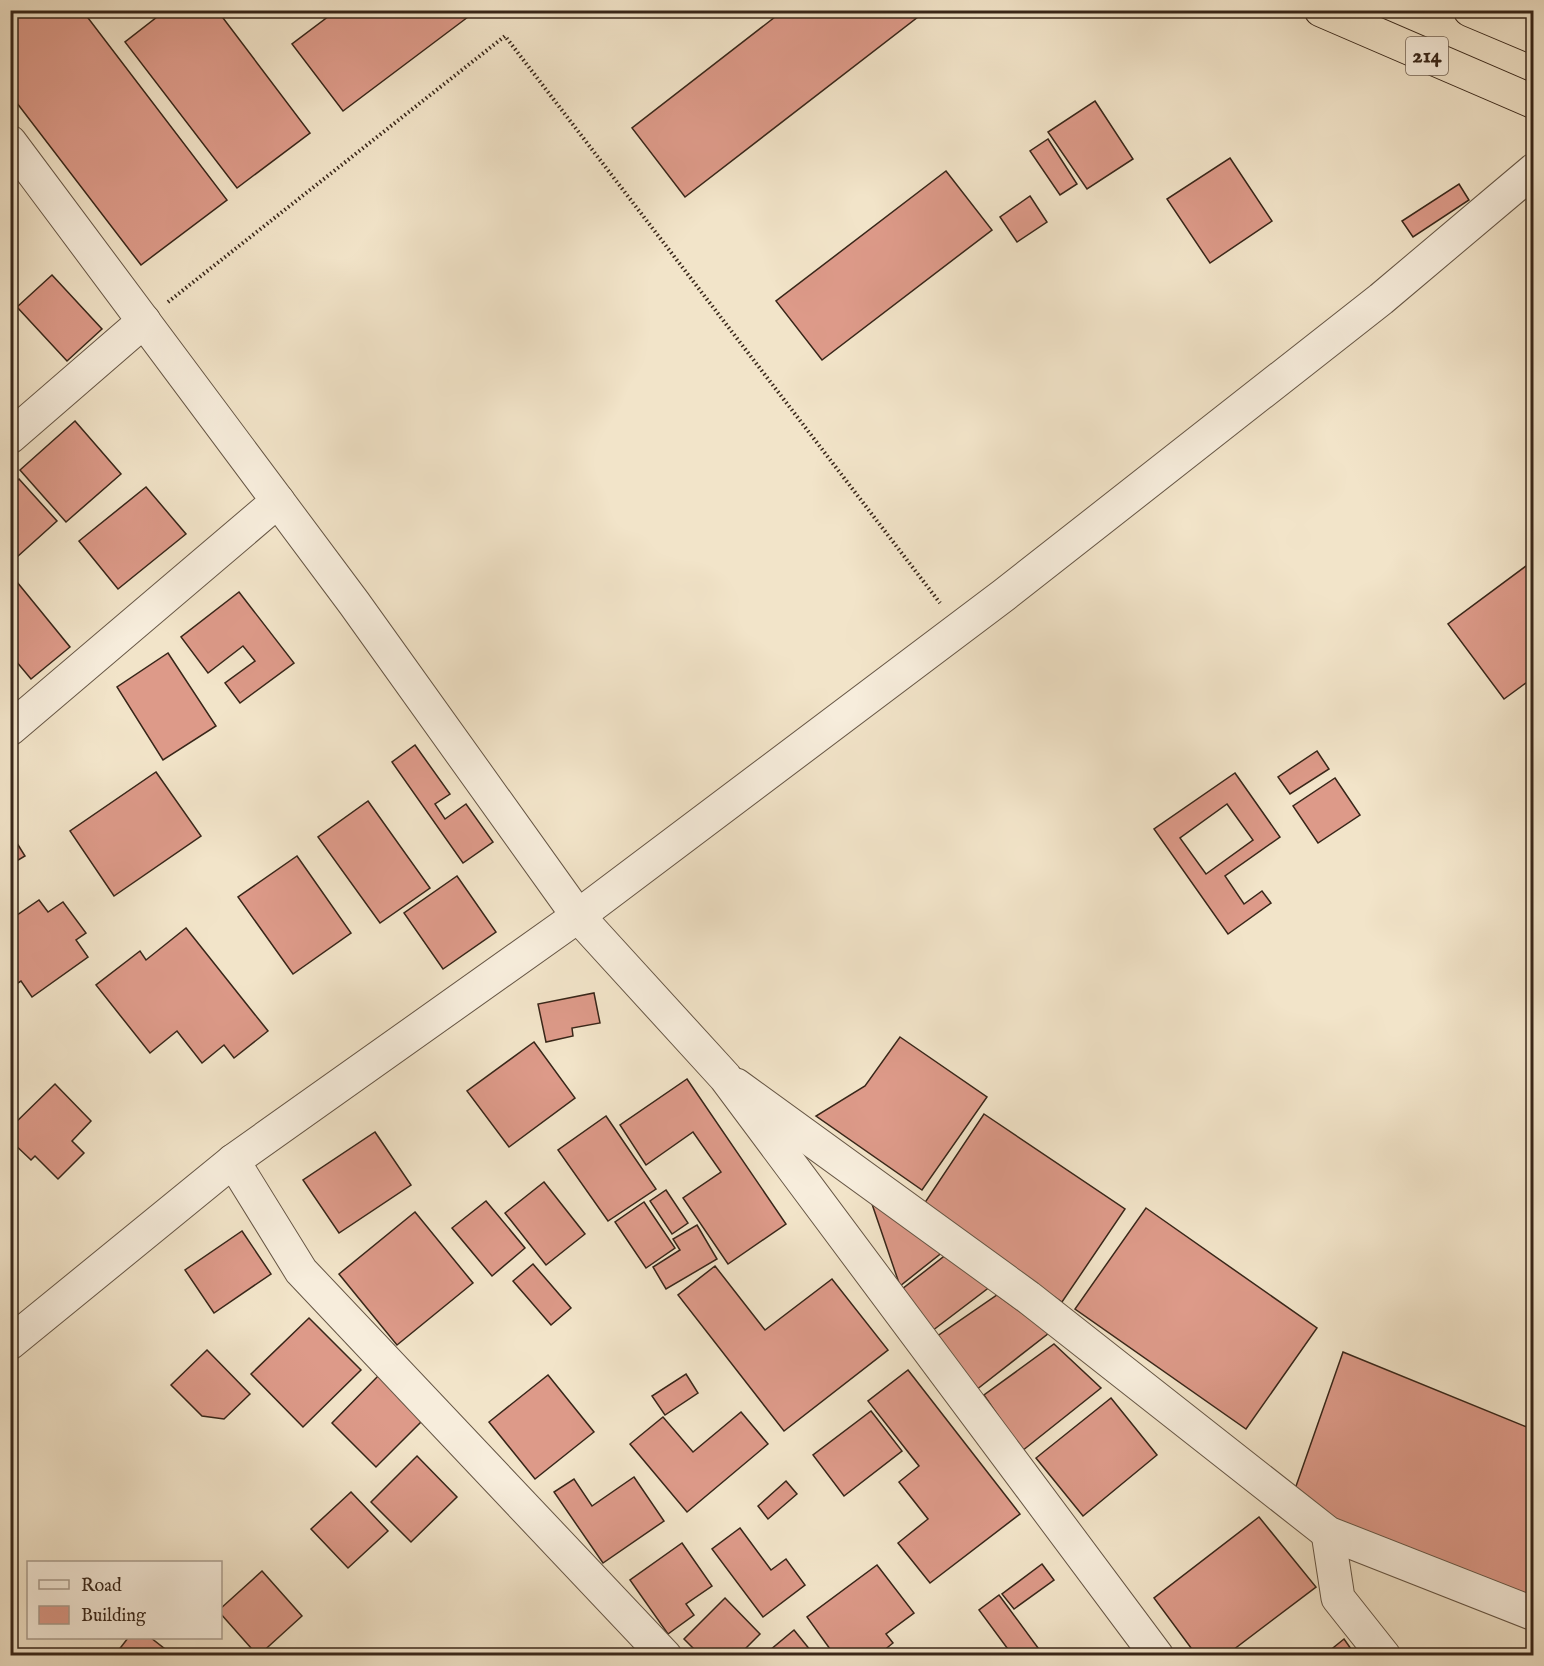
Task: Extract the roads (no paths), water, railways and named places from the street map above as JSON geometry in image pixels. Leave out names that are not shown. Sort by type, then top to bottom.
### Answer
[{"type":"highway","name":"214","points":[[1321,10],[1533,102]]},
{"type":"highway","name":"214","points":[[1470,10],[1533,37]]},
{"type":"street","points":[[10,142],[278,501],[578,916],[724,1077],[1157,1656]]},
{"type":"street","points":[[10,1343],[233,1161],[578,916],[959,628],[1005,596],[1381,299],[1533,170]]},
{"type":"street","points":[[10,437],[144,321]]},
{"type":"street","points":[[10,729],[278,501]]},
{"type":"street","points":[[724,1077],[1028,1297],[1328,1533],[1533,1614]]},
{"type":"street","points":[[233,1161],[301,1271],[665,1656]]},
{"type":"street","points":[[1328,1533],[1338,1598],[1383,1656]]}]
